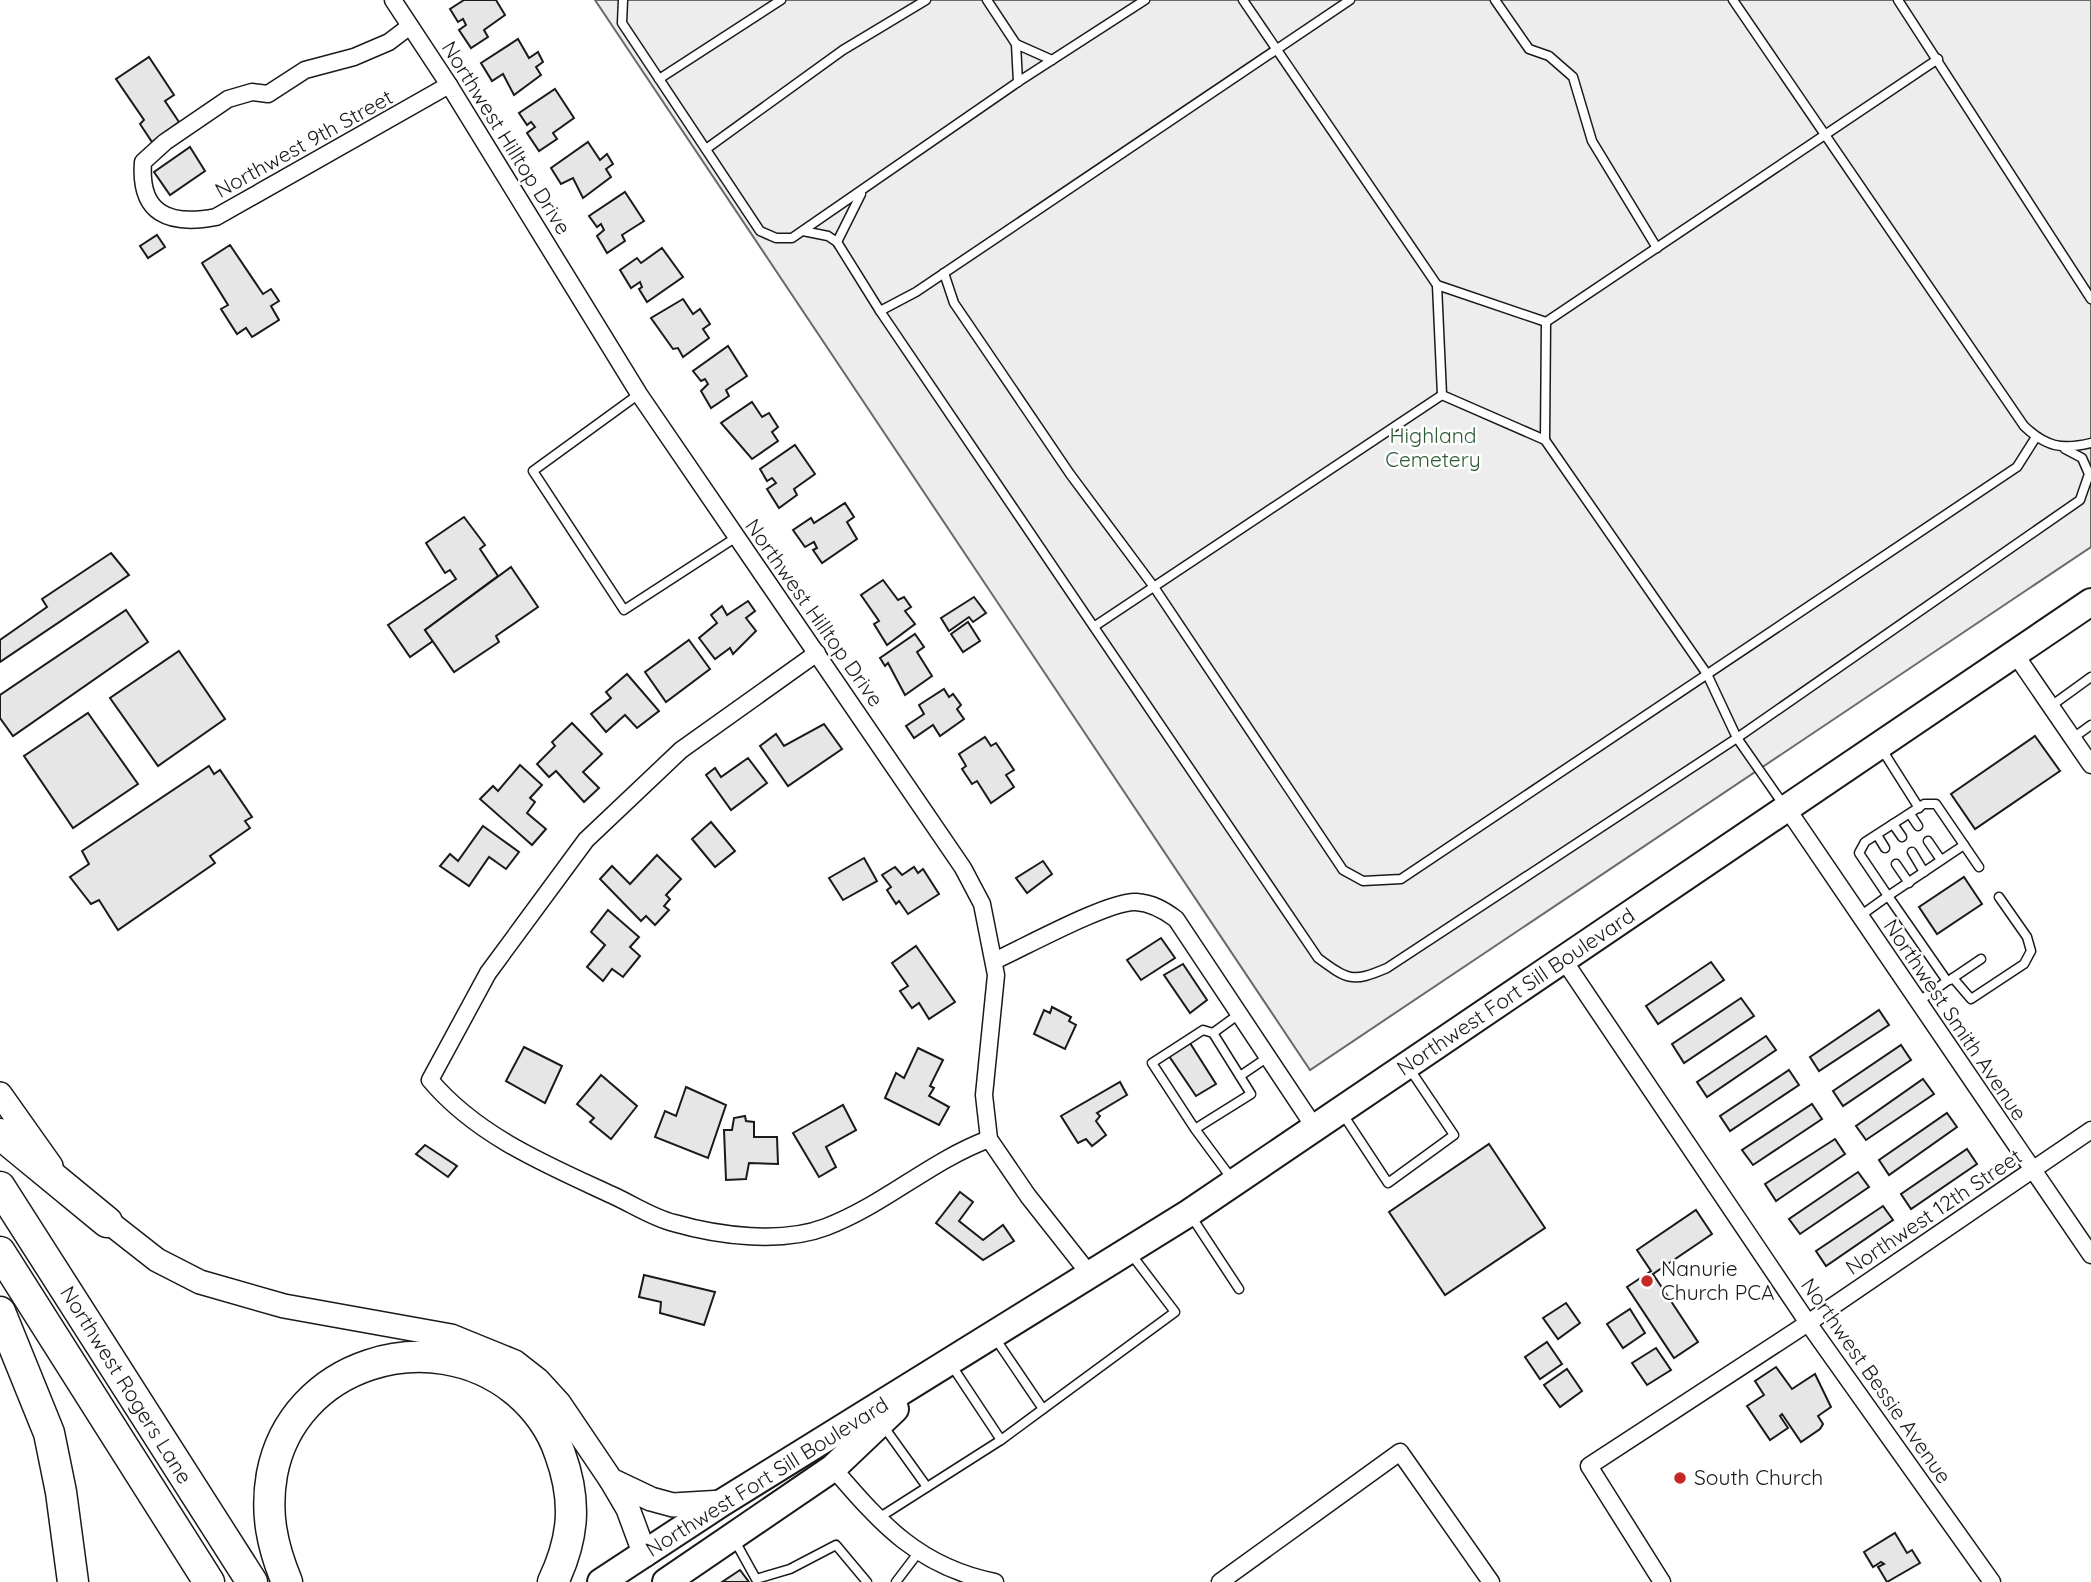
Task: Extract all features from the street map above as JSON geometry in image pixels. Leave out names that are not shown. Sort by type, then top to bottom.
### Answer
[{"type":"highway","points":[[0,1134],[107,1223]]},
{"type":"highway","name":"Northwest Rogers Lane","points":[[0,1187],[252,1582]]},
{"type":"highway","name":"Northwest Rogers Lane","points":[[0,1252],[209,1582]]},
{"type":"highway","points":[[0,1312],[49,1433],[61,1492],[73,1582]]},
{"type":"highway","points":[[288,1582],[274,1550],[269,1498],[273,1471],[295,1421],[326,1389],[362,1367],[385,1358],[428,1355],[468,1364],[502,1380],[535,1408],[557,1444],[570,1500],[571,1531],[566,1553],[553,1582]]},
{"type":"main road","name":"Northwest Fort Sill Boulevard","points":[[601,1582],[723,1502],[1130,1252],[1342,1112],[1407,1065],[2091,601]]},
{"type":"main road","name":"Northwest Fort Sill Boulevard","points":[[666,1582],[833,1468],[942,1367]]},
{"type":"main road","points":[[639,1582],[645,1555]]},
{"type":"street","name":"Northwest Hilltop Drive","points":[[393,0],[449,85],[639,394],[963,868],[982,904],[996,975],[984,1095],[989,1139],[1028,1196],[1091,1276]]},
{"type":"street","name":"Northwest 9th Street","points":[[410,26],[389,42],[354,57],[305,70],[268,94],[252,92],[228,99],[165,142],[143,162],[144,195],[157,211],[177,218],[198,221],[216,217],[449,85]]},
{"type":"street","points":[[817,653],[681,750],[586,840],[488,973],[430,1080],[451,1105],[490,1134],[671,1223],[709,1232],[768,1237],[825,1228],[962,1149],[989,1139]]},
{"type":"street","points":[[2015,654],[2091,765]]},
{"type":"street","name":"Northwest Smith Avenue","points":[[1786,807],[2091,1255]]},
{"type":"street","points":[[994,961],[1106,910],[1135,901],[1160,908],[1176,919],[1315,1128]]},
{"type":"street","name":"Northwest Bessie Avenue","points":[[1563,959],[1808,1323],[1992,1582]]},
{"type":"street","points":[[0,1094],[56,1172],[107,1223],[157,1260],[226,1291],[284,1306],[451,1336],[515,1362],[538,1380],[559,1403],[611,1480],[628,1509],[645,1555]]},
{"type":"street","name":"Northwest 12th Street","points":[[1662,1582],[1589,1466],[1808,1323],[2091,1130]]},
{"type":"street","points":[[1220,1582],[1400,1452],[1491,1582]]},
{"type":"street","points":[[833,1468],[877,1519],[918,1553],[963,1576],[995,1582]]},
{"type":"street","points":[[611,1480],[651,1499],[673,1505],[723,1502]]},
{"type":"lane","points":[[623,0],[622,23],[760,231],[776,238],[792,238],[803,231],[1018,82],[1145,0]]},
{"type":"lane","points":[[659,79],[781,0]]},
{"type":"lane","points":[[706,149],[843,50],[926,0]]},
{"type":"lane","points":[[987,0],[1016,44],[1018,82]]},
{"type":"lane","points":[[1243,0],[1437,285],[1442,395]]},
{"type":"lane","points":[[880,311],[944,273],[1350,0]]},
{"type":"lane","points":[[1495,0],[1529,49],[1549,56],[1573,77],[1592,141],[1657,248]]},
{"type":"lane","points":[[803,231],[828,236],[837,242],[880,311],[1318,958],[1339,974],[1360,979],[1387,968],[1737,738],[2080,500],[2089,474],[2082,458],[2036,437],[2016,414],[1733,0]]},
{"type":"lane","points":[[1898,0],[2091,299]]},
{"type":"lane","points":[[1016,44],[1052,60]]},
{"type":"lane","points":[[1546,322],[1938,59]]},
{"type":"lane","points":[[837,242],[852,206],[864,189]]},
{"type":"lane","points":[[944,273],[954,303],[1070,474],[1154,587],[1343,870],[1363,881],[1401,879],[2017,467],[2036,437]]},
{"type":"lane","points":[[1437,285],[1546,322]]},
{"type":"lane","points":[[1545,440],[1546,322]]},
{"type":"lane","points":[[639,394],[533,471],[624,610],[735,538]]},
{"type":"lane","points":[[1095,626],[1442,395]]},
{"type":"lane","points":[[1442,395],[1545,440],[1707,674],[1737,738],[1786,807]]},
{"type":"lane","points":[[2065,449],[2091,443]]},
{"type":"lane","points":[[2051,706],[2091,677]]},
{"type":"lane","points":[[2073,738],[2091,725]]},
{"type":"lane","points":[[1879,745],[1919,808]]},
{"type":"lane","points":[[1979,867],[1936,804],[1919,808],[1893,824],[1865,842],[1859,853],[1950,979],[1971,999],[2024,964],[2031,951],[2027,937],[1999,897]]},
{"type":"lane","points":[[1910,814],[1918,826]]},
{"type":"lane","points":[[1893,824],[1902,837]]},
{"type":"lane","points":[[1877,835],[1885,848]]},
{"type":"lane","points":[[1928,841],[1941,860]]},
{"type":"lane","points":[[1860,916],[1964,845]]},
{"type":"lane","points":[[1912,852],[1924,872]]},
{"type":"lane","points":[[1896,864],[1909,883]]},
{"type":"lane","points":[[1918,1002],[1981,959]]},
{"type":"lane","points":[[1234,1181],[1195,1129],[1152,1063],[1203,1030],[1213,1032],[1239,1014]]},
{"type":"lane","points":[[1195,1129],[1251,1094],[1213,1032]]},
{"type":"lane","points":[[1240,1076],[1268,1057]]},
{"type":"lane","points":[[1342,1112],[1388,1183],[1454,1135],[1407,1065]]},
{"type":"lane","points":[[1189,1213],[1239,1289]]},
{"type":"lane","points":[[877,1519],[1001,1440],[1175,1312],[1130,1252]]},
{"type":"lane","points":[[993,1336],[1043,1409]]},
{"type":"lane","points":[[942,1367],[1001,1440]]},
{"type":"lane","points":[[881,1422],[927,1487]]},
{"type":"lane","points":[[732,1537],[757,1580],[790,1569],[836,1545],[867,1582]]},
{"type":"lane","points":[[896,1582],[918,1553]]},
{"type":"green space","name":"Highland Cemetery","points":[[595,0],[2091,0],[2091,547],[1310,1070]]},
{"type":"building","points":[[464,0],[496,0],[505,15],[484,30],[488,37],[471,48],[459,30],[466,25],[463,19],[458,22],[450,9]]},
{"type":"building","points":[[518,39],[529,58],[538,52],[543,62],[536,67],[541,75],[514,95],[503,74],[492,81],[481,63]]},
{"type":"building","points":[[149,57],[174,95],[165,101],[179,122],[152,142],[140,124],[144,120],[116,79]]},
{"type":"building","points":[[555,89],[574,118],[553,133],[557,139],[539,151],[527,133],[535,127],[531,122],[527,125],[519,113]]},
{"type":"building","points":[[588,142],[600,160],[607,154],[613,164],[606,169],[611,177],[583,198],[573,178],[561,184],[551,168]]},
{"type":"building","points":[[190,147],[205,171],[170,195],[154,172]]},
{"type":"building","points":[[625,192],[644,221],[622,235],[625,241],[607,253],[597,236],[604,230],[601,224],[597,227],[589,216]]},
{"type":"building","points":[[157,235],[165,247],[148,258],[140,246]]},
{"type":"building","points":[[230,245],[263,294],[271,289],[279,301],[271,306],[279,320],[252,337],[246,328],[237,334],[221,309],[228,305],[202,263]]},
{"type":"building","points":[[662,248],[683,277],[647,302],[639,289],[642,287],[640,282],[631,288],[620,270],[637,258],[641,263]]},
{"type":"building","points":[[683,299],[693,314],[700,309],[710,324],[703,329],[709,338],[683,357],[678,348],[673,349],[651,318]]},
{"type":"building","points":[[728,346],[747,376],[726,390],[729,396],[711,408],[701,391],[708,384],[705,379],[701,381],[693,371]]},
{"type":"building","points":[[752,402],[762,417],[769,413],[778,427],[772,432],[778,441],[752,459],[721,423]]},
{"type":"building","points":[[795,445],[815,474],[794,489],[797,495],[779,508],[767,489],[776,483],[772,478],[767,481],[760,469]]},
{"type":"building","points":[[845,503],[854,517],[847,522],[857,539],[822,563],[813,550],[817,548],[814,542],[805,547],[793,530],[811,518],[814,523]]},
{"type":"building","points":[[464,517],[485,545],[480,549],[498,576],[425,630],[433,641],[410,657],[388,625],[456,579],[450,570],[445,573],[426,543]]},
{"type":"building","points":[[111,553],[129,575],[0,662],[0,640],[47,607],[42,599]]},
{"type":"building","points":[[511,567],[538,607],[496,636],[499,642],[454,672],[425,630]]},
{"type":"building","points":[[883,580],[898,600],[904,597],[911,607],[905,611],[915,624],[887,645],[874,624],[879,621],[861,595]]},
{"type":"building","points":[[974,597],[986,613],[973,622],[969,617],[949,631],[941,618]]},
{"type":"building","points":[[748,601],[755,611],[746,618],[756,631],[733,654],[730,648],[715,659],[699,638],[717,623],[711,615],[722,606],[727,615]]},
{"type":"building","points":[[126,610],[148,642],[13,736],[0,718],[0,695]]},
{"type":"building","points":[[968,622],[980,641],[963,652],[951,634]]},
{"type":"building","points":[[915,634],[924,647],[917,652],[932,676],[905,695],[888,663],[885,666],[880,658]]},
{"type":"building","points":[[689,640],[710,669],[666,702],[645,672]]},
{"type":"building","points":[[179,651],[225,719],[158,766],[110,698]]},
{"type":"building","points":[[627,674],[659,711],[637,728],[625,715],[606,732],[591,714],[611,698],[606,692]]},
{"type":"building","points":[[944,689],[949,697],[953,694],[961,705],[957,709],[964,719],[940,736],[933,725],[914,738],[906,726],[924,714],[919,705]]},
{"type":"building","points":[[88,713],[138,784],[73,828],[24,756]]},
{"type":"building","points":[[572,723],[602,754],[583,772],[599,788],[584,802],[556,771],[549,777],[537,764],[555,746],[552,742]]},
{"type":"building","points":[[824,724],[842,749],[788,786],[760,746],[776,734],[784,746]]},
{"type":"building","points":[[2035,736],[2060,771],[1975,829],[1951,794]]},
{"type":"building","points":[[985,737],[991,746],[996,743],[1014,770],[1006,775],[1014,787],[991,803],[977,781],[972,784],[962,769],[966,766],[959,754]]},
{"type":"building","points":[[748,758],[767,783],[731,810],[706,775],[715,768],[721,777]]},
{"type":"building","points":[[520,765],[542,785],[530,798],[535,802],[527,813],[546,829],[532,845],[480,799],[493,786],[498,791]]},
{"type":"building","points":[[209,766],[214,774],[220,770],[252,817],[245,821],[250,828],[210,856],[215,863],[118,930],[99,900],[91,904],[70,877],[89,864],[82,851]]},
{"type":"building","points":[[711,822],[735,851],[715,867],[692,839]]},
{"type":"building","points":[[483,826],[519,852],[506,869],[489,857],[469,886],[440,866],[450,854],[458,861]]},
{"type":"building","points":[[657,855],[681,879],[666,895],[670,899],[664,906],[669,910],[655,925],[646,916],[641,921],[600,879],[612,866],[630,884]]},
{"type":"building","points":[[864,858],[877,881],[843,900],[829,878]]},
{"type":"building","points":[[1043,861],[1052,874],[1027,893],[1016,878]]},
{"type":"building","points":[[895,867],[902,875],[914,867],[918,873],[923,869],[939,894],[908,914],[899,901],[896,904],[887,890],[891,887],[882,875]]},
{"type":"building","points":[[1964,877],[1982,904],[1937,934],[1919,907]]},
{"type":"building","points":[[608,910],[639,937],[630,947],[640,956],[623,977],[612,969],[603,981],[587,967],[605,945],[591,932]]},
{"type":"building","points":[[1161,938],[1175,958],[1141,980],[1127,960]]},
{"type":"building","points":[[916,946],[955,1002],[929,1019],[919,1003],[912,1008],[900,991],[908,986],[892,963]]},
{"type":"building","points":[[1711,962],[1724,980],[1658,1024],[1646,1006]]},
{"type":"building","points":[[1183,964],[1207,1000],[1190,1013],[1164,975]]},
{"type":"building","points":[[1741,998],[1754,1016],[1684,1063],[1672,1044]]},
{"type":"building","points":[[1052,1007],[1071,1017],[1069,1021],[1076,1025],[1065,1049],[1034,1034],[1044,1010],[1050,1013]]},
{"type":"building","points":[[1879,1010],[1889,1025],[1819,1071],[1810,1057]]},
{"type":"building","points":[[1766,1036],[1776,1050],[1707,1097],[1697,1082]]},
{"type":"building","points":[[1190,1043],[1216,1084],[1196,1096],[1169,1056]]},
{"type":"building","points":[[1901,1045],[1911,1060],[1843,1106],[1833,1091]]},
{"type":"building","points":[[524,1047],[562,1066],[545,1103],[506,1081]]},
{"type":"building","points":[[918,1048],[943,1060],[930,1086],[934,1088],[929,1096],[949,1107],[939,1125],[885,1098],[896,1073],[904,1078]]},
{"type":"building","points":[[1789,1070],[1799,1085],[1730,1131],[1720,1116]]},
{"type":"building","points":[[601,1075],[637,1106],[611,1139],[590,1122],[594,1118],[577,1104]]},
{"type":"building","points":[[1923,1079],[1934,1094],[1866,1140],[1856,1126]]},
{"type":"building","points":[[1120,1082],[1127,1095],[1097,1113],[1100,1116],[1096,1121],[1106,1135],[1092,1146],[1086,1139],[1078,1143],[1061,1116]]},
{"type":"building","points":[[686,1087],[726,1105],[708,1158],[655,1137],[665,1111],[676,1116]]},
{"type":"building","points":[[1812,1104],[1822,1119],[1753,1165],[1742,1150]]},
{"type":"building","points":[[843,1105],[856,1130],[826,1147],[836,1167],[819,1177],[793,1133]]},
{"type":"building","points":[[1947,1113],[1957,1127],[1889,1175],[1879,1160]]},
{"type":"building","points":[[745,1116],[746,1121],[754,1122],[754,1137],[777,1137],[778,1164],[749,1163],[746,1179],[726,1180],[724,1130],[732,1130],[734,1118]]},
{"type":"building","points":[[1835,1139],[1845,1154],[1776,1201],[1765,1184]]},
{"type":"building","points":[[1489,1144],[1545,1228],[1445,1295],[1389,1212]]},
{"type":"building","points":[[425,1145],[457,1166],[448,1177],[416,1154]]},
{"type":"building","points":[[1967,1149],[1977,1164],[1911,1209],[1901,1194]]},
{"type":"building","points":[[1858,1172],[1869,1187],[1800,1234],[1789,1219]]},
{"type":"building","points":[[960,1192],[973,1202],[959,1221],[983,1240],[1003,1225],[1014,1241],[983,1260],[936,1223]]},
{"type":"building","points":[[1883,1206],[1893,1220],[1826,1266],[1816,1251]]},
{"type":"building","name":"Nanurie Church PCA","points":[[1696,1210],[1712,1234],[1653,1274],[1698,1342],[1674,1358],[1627,1287],[1651,1271],[1637,1250]]},
{"type":"building","points":[[644,1275],[715,1292],[704,1325],[660,1313],[661,1302],[639,1297]]},
{"type":"building","points":[[1566,1303],[1580,1323],[1558,1339],[1543,1318]]},
{"type":"building","points":[[1630,1309],[1645,1333],[1623,1348],[1607,1324]]},
{"type":"building","points":[[1547,1342],[1562,1364],[1540,1379],[1525,1357]]},
{"type":"building","points":[[1656,1348],[1671,1370],[1647,1385],[1632,1363]]},
{"type":"building","points":[[1776,1367],[1792,1389],[1815,1374],[1831,1407],[1818,1416],[1823,1424],[1820,1429],[1801,1442],[1782,1414],[1780,1416],[1788,1428],[1770,1440],[1747,1406],[1764,1395],[1755,1381]]},
{"type":"building","points":[[1567,1369],[1582,1391],[1560,1407],[1544,1385]]},
{"type":"building","points":[[1895,1533],[1907,1553],[1912,1550],[1920,1563],[1887,1582],[1878,1567],[1884,1564],[1881,1562],[1873,1567],[1864,1552]]},
{"type":"building","points":[[740,1570],[749,1582],[722,1582]]},
{"type":"place","name":"Nanurie Church PCA","points":[[1647,1281]]},
{"type":"place","name":"South Church","points":[[1680,1478]]}]
